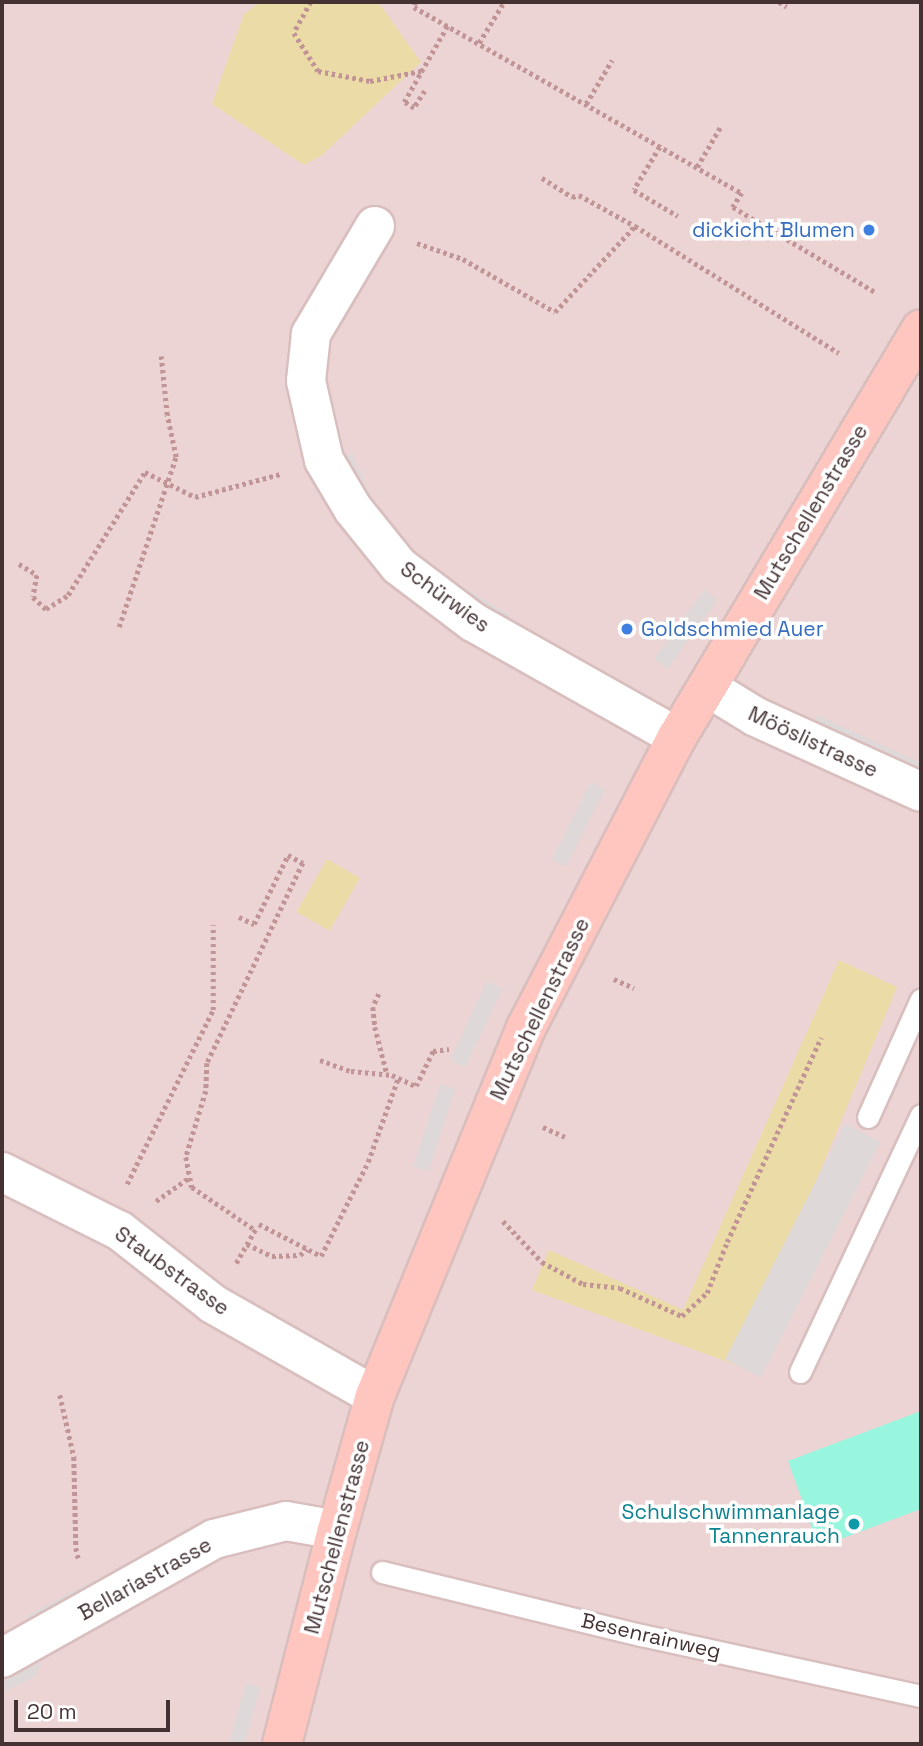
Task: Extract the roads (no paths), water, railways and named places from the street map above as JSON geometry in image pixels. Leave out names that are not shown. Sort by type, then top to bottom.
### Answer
[{"type":"street","name":"Schürwies","points":[[374,226],[311,334],[306,380],[324,460],[354,509],[399,566],[473,622],[677,737]]},
{"type":"street","name":"Mutschellenstrasse","points":[[282,1744],[337,1530],[375,1396],[399,1330],[526,1028],[677,737],[921,329]]},
{"type":"street","name":"Mööslistrasse","points":[[707,687],[756,717],[921,792]]},
{"type":"street","name":"Staubstrasse","points":[[2,1172],[120,1231],[212,1304],[375,1396]]},
{"type":"street","name":"Bellariastrasse","points":[[2,1658],[214,1539],[286,1521],[337,1530]]},
{"type":"lane","points":[[868,1117],[921,999]]},
{"type":"lane","points":[[800,1372],[921,1115]]},
{"type":"lane","name":"Besenrainweg","points":[[382,1572],[641,1635],[921,1696]]},
{"type":"place","name":"dickicht Blumen","points":[[869,230]]},
{"type":"place","name":"Goldschmied Auer","points":[[627,629]]},
{"type":"place","name":"Schulschwimmanlage Tannenrauch","points":[[854,1524]]}]
